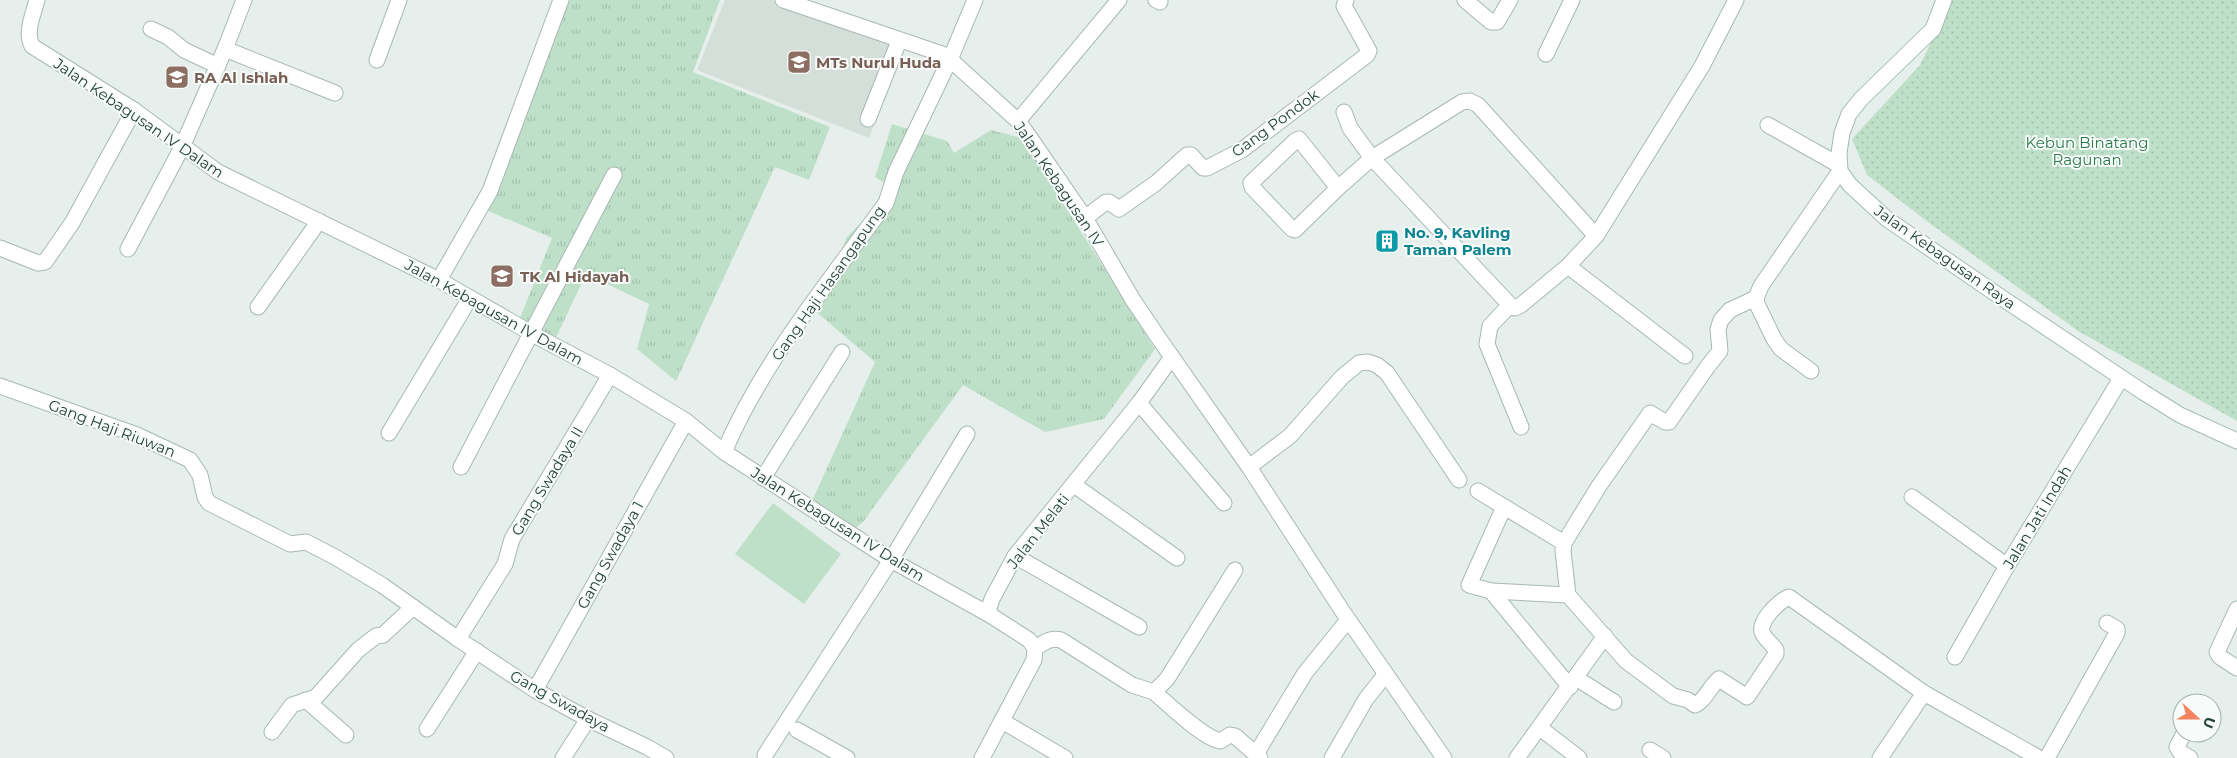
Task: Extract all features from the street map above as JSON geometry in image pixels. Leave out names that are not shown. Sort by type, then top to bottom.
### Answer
[{"type":"street","name":"Jalan Kebagusan IV Dalam","points":[[37,0],[28,39],[32,46],[134,110],[218,172],[439,280],[533,334],[610,375],[686,421],[724,452],[891,560],[990,615]]},
{"type":"street","points":[[128,249],[182,147],[218,66],[244,0]]},
{"type":"street","points":[[377,60],[399,0]]},
{"type":"street","points":[[439,280],[490,191],[561,0]]},
{"type":"street","points":[[783,0],[898,41],[951,57],[975,0]]},
{"type":"street","points":[[1018,121],[1120,0]]},
{"type":"street","name":"Gang Pondok","points":[[1085,218],[1106,202],[1119,209],[1156,183],[1187,155],[1191,155],[1203,168],[1208,168],[1242,150],[1368,54],[1344,6],[1346,0]]},
{"type":"street","points":[[1465,0],[1491,22],[1497,22],[1510,0]]},
{"type":"street","points":[[1546,54],[1572,0]]},
{"type":"street","points":[[1344,112],[1350,128],[1372,158],[1510,305],[1515,308],[1568,266],[1596,236],[1702,66],[1736,0]]},
{"type":"street","points":[[1811,371],[1777,344],[1761,315],[1756,298],[1761,286],[1840,168],[1842,133],[1849,114],[1861,99],[1933,29],[1944,0]]},
{"type":"street","points":[[151,29],[168,37],[184,50],[218,66]]},
{"type":"street","points":[[868,119],[898,41]]},
{"type":"street","points":[[225,49],[335,93]]},
{"type":"street","name":"Jalan Kebagusan IV","points":[[951,57],[961,70],[1018,121],[1085,218],[1134,300],[1172,357]]},
{"type":"street","name":"Gang Haji Hasangapung","points":[[724,452],[740,417],[772,362],[886,203],[896,172],[951,57]]},
{"type":"street","points":[[1338,188],[1299,139],[1251,183],[1259,194],[1295,230],[1372,158],[1462,102],[1470,102],[1478,105],[1596,236]]},
{"type":"street","points":[[0,248],[38,263],[45,262],[72,222],[134,110]]},
{"type":"street","points":[[1768,125],[1840,168]]},
{"type":"street","name":"Jalan Kebagusan Raya","points":[[1840,168],[1850,185],[1887,219],[2120,377],[2180,414],[2237,441]]},
{"type":"street","points":[[461,467],[533,334],[614,174]]},
{"type":"street","points":[[258,307],[319,222]]},
{"type":"street","points":[[1568,266],[1685,356]]},
{"type":"street","points":[[389,433],[470,298]]},
{"type":"street","points":[[1756,298],[1730,310],[1721,320],[1718,329],[1720,351],[1669,422],[1665,422],[1650,413],[1599,486],[1564,543],[1563,551],[1568,595],[1626,661],[1643,676],[1676,698],[1688,700],[1695,705],[1700,703],[1712,685],[1719,679],[1747,697],[1776,654],[1776,650],[1762,634],[1761,628],[1764,620],[1789,597],[1924,693],[2039,758]]},
{"type":"street","points":[[1510,305],[1490,326],[1487,344],[1521,427]]},
{"type":"street","points":[[763,478],[842,352]]},
{"type":"street","points":[[1172,357],[1249,467],[1385,675],[1444,758]]},
{"type":"street","name":"Jalan Melati","points":[[990,615],[989,608],[992,599],[1015,556],[1139,403],[1172,357]]},
{"type":"street","points":[[1249,467],[1290,436],[1312,414],[1321,400],[1342,378],[1359,363],[1368,362],[1377,365],[1387,373],[1459,480]]},
{"type":"street","name":"Gang Swadaya II","points":[[458,639],[505,564],[512,539],[610,375]]},
{"type":"street","name":"Jalan Jati Indah","points":[[1955,657],[2120,377]]},
{"type":"street","name":"Gang Haji Riuwan","points":[[0,386],[137,435],[190,460],[200,476],[205,497],[209,503],[290,544],[306,542],[382,585],[458,639]]},
{"type":"street","points":[[1139,403],[1224,503]]},
{"type":"street","name":"Gang Swadaya 1","points":[[535,690],[686,421]]},
{"type":"street","points":[[765,754],[891,560],[967,434]]},
{"type":"street","points":[[1074,485],[1177,558]]},
{"type":"street","points":[[1478,491],[1564,543]]},
{"type":"street","points":[[1912,497],[2007,566]]},
{"type":"street","points":[[1504,507],[1469,585],[1491,591],[1568,595]]},
{"type":"street","points":[[1015,556],[1139,627]]},
{"type":"street","points":[[1154,692],[1167,679],[1235,570]]},
{"type":"street","points":[[1491,591],[1573,682],[1614,702]]},
{"type":"street","points":[[272,732],[292,704],[316,698],[358,650],[376,636],[383,635],[413,607]]},
{"type":"street","points":[[2237,609],[2217,652],[2220,657],[2237,668]]},
{"type":"street","points":[[982,758],[1034,660],[1035,648],[1029,640],[990,615]]},
{"type":"street","points":[[1035,648],[1054,638],[1061,640],[1132,685],[1154,692],[1179,714],[1213,738],[1220,741],[1230,735],[1235,736],[1258,756],[1305,673],[1348,620]]},
{"type":"street","points":[[2047,758],[2117,633],[2116,629],[2107,623]]},
{"type":"street","points":[[1517,758],[1605,636]]},
{"type":"street","name":"Gang Swadaya","points":[[458,639],[535,690],[666,758]]},
{"type":"street","points":[[427,729],[477,651]]},
{"type":"street","points":[[1332,758],[1366,699],[1385,675]]},
{"type":"street","points":[[1880,758],[1924,693]]},
{"type":"street","points":[[306,700],[346,735]]},
{"type":"street","points":[[563,758],[588,719]]},
{"type":"street","points":[[1002,720],[1065,758]]},
{"type":"street","points":[[1540,728],[1579,758]]},
{"type":"street","points":[[797,730],[847,758]]},
{"type":"street","points":[[2179,743],[2177,747],[2180,752],[2190,758]]},
{"type":"street","points":[[1650,750],[1663,758]]},
{"type":"shaded area","name":"MTs Nurul Huda","points":[[725,0],[772,0],[876,33],[901,54],[869,138],[697,70]]},
{"type":"green space","points":[[570,0],[720,0],[693,72],[830,127],[809,180],[775,167],[676,381],[637,349],[649,304],[586,274],[553,344],[518,323],[552,238],[486,210]]},
{"type":"green space","name":"Kebun Binatang Ragunan","points":[[1952,0],[2237,0],[2237,421],[2078,331],[1928,222],[1867,175],[1852,139],[1920,65]]},
{"type":"green space","points":[[892,124],[947,141],[954,153],[991,130],[1022,138],[1155,349],[1104,419],[1045,432],[963,385],[863,522],[853,530],[812,501],[875,362],[814,310],[847,237],[894,189],[875,177]]},
{"type":"green space","points":[[773,503],[841,554],[804,604],[735,554]]},
{"type":"place","name":"MTs Nurul Huda","points":[[799,62]]},
{"type":"place","name":"RA Al Ishlah","points":[[177,77]]},
{"type":"place","name":"No. 9, Kavling Taman Palem","points":[[1387,241]]},
{"type":"place","name":"TK Al Hidayah","points":[[502,276]]}]
